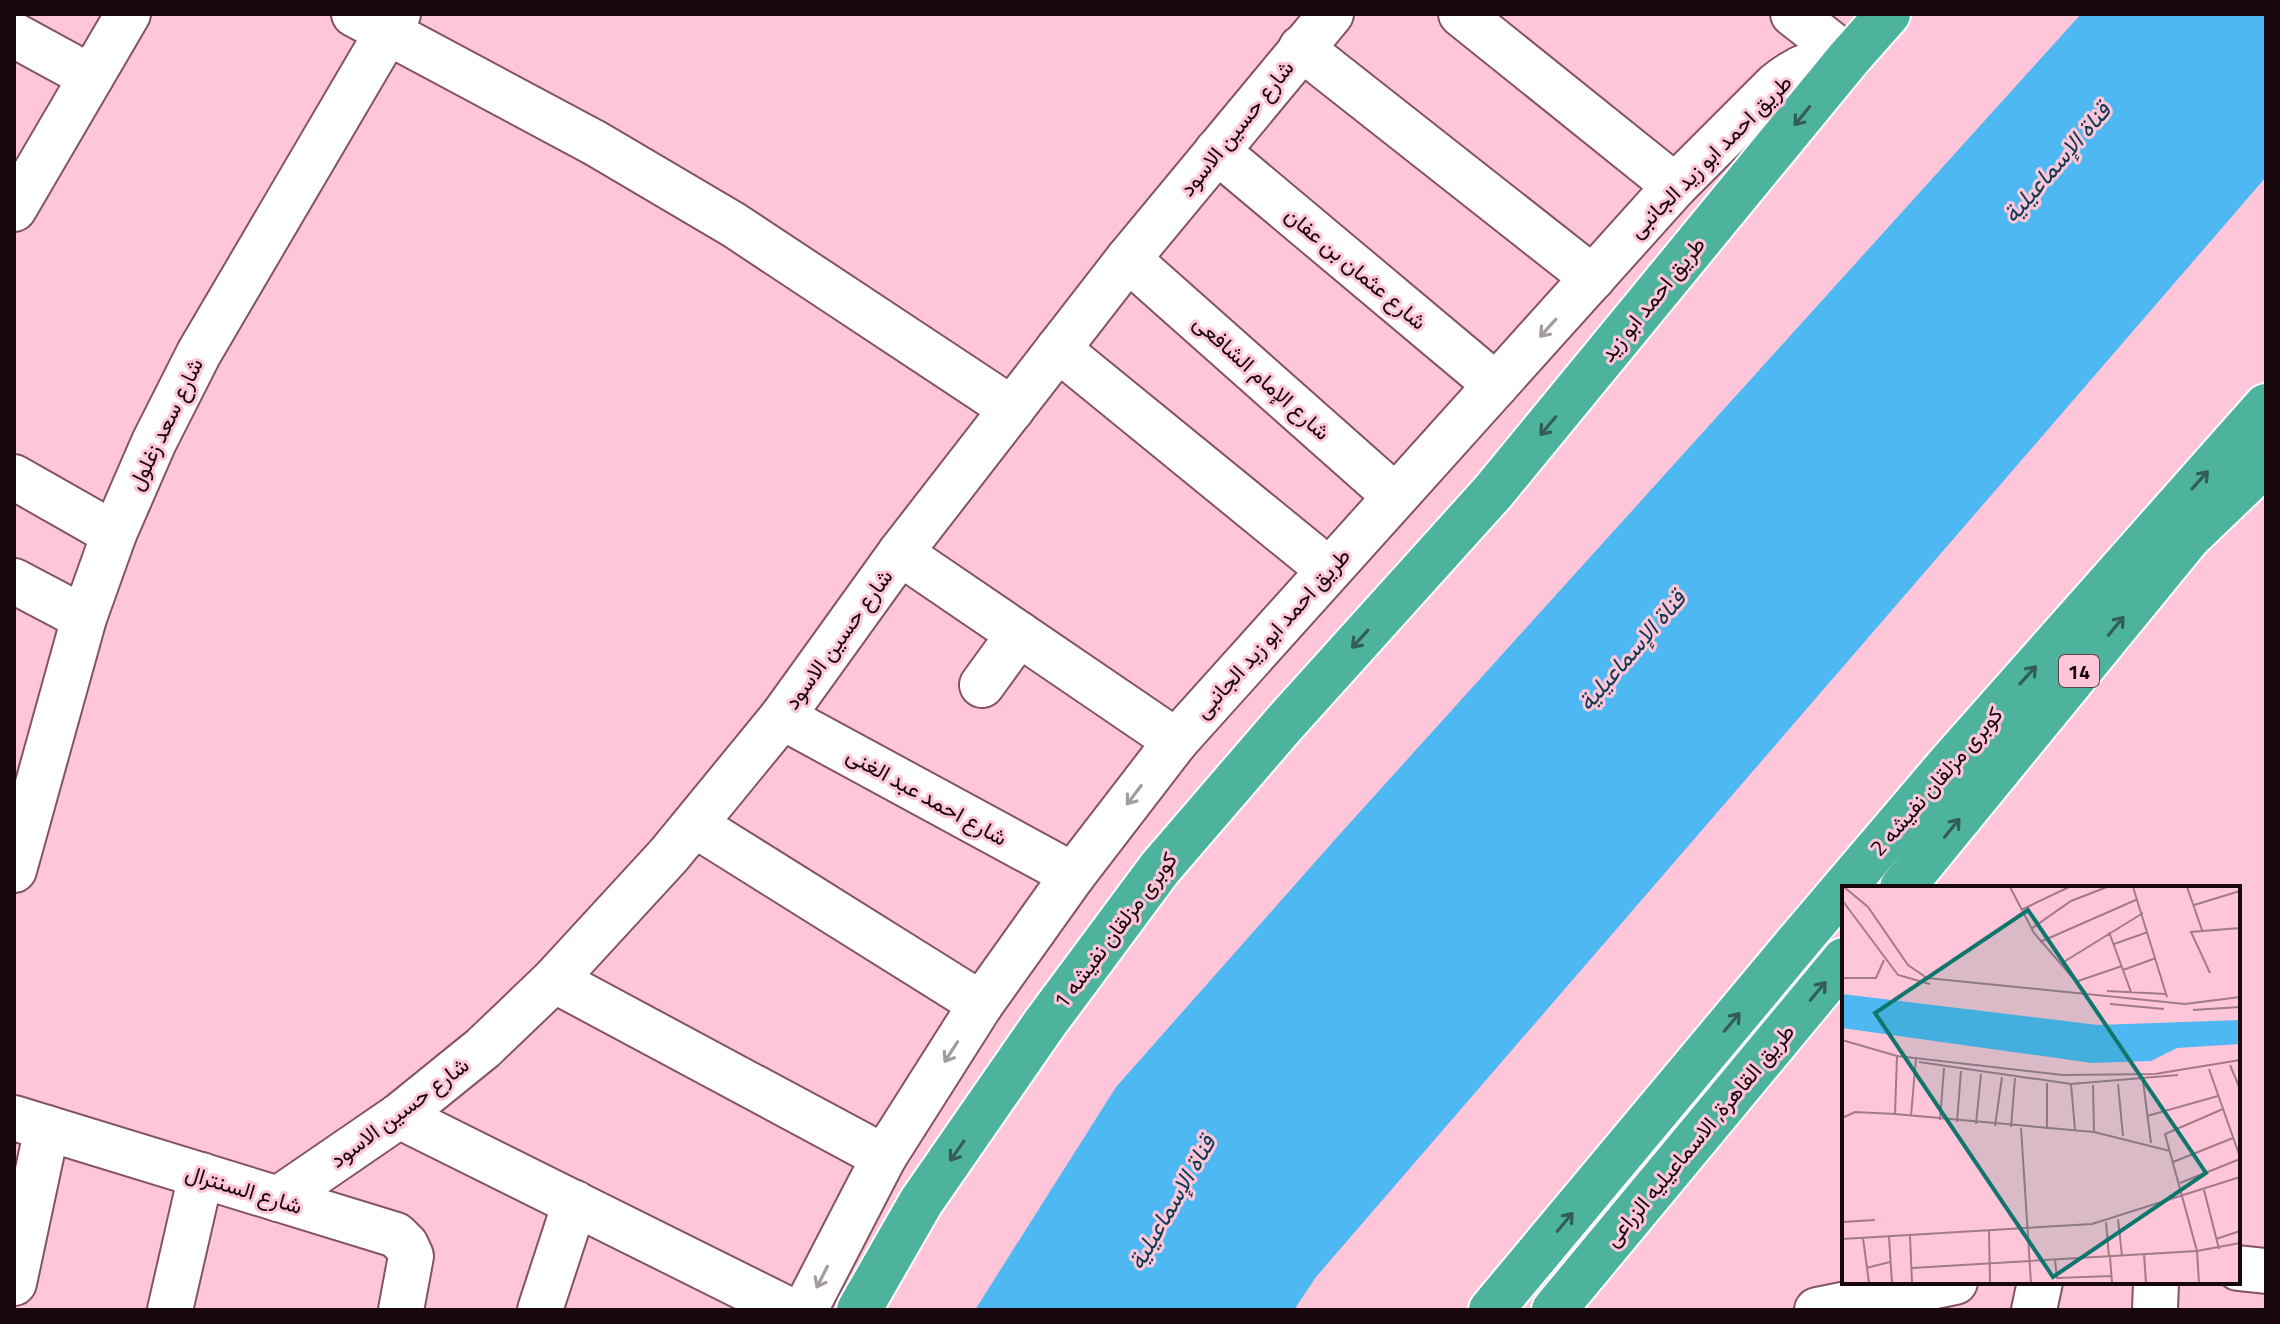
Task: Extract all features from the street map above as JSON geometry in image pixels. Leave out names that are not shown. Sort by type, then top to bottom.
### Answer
[{"type":"highway","name":"طريق احمد ابو زيد","points":[[1412,581],[1493,492],[1888,14]]},
{"type":"highway","name":"كوبرى مزلقان نفيشه 2","points":[[1846,886],[2266,406]]},
{"type":"highway","name":"14","points":[[1904,886],[2188,538],[2266,463]]},
{"type":"highway","name":"كوبرى مزلقان نفيشه 1","points":[[859,1310],[921,1202],[1045,1023],[1160,868],[1412,581]]},
{"type":"highway","name":"كوبرى مزلقان نفيشه 2","points":[[1503,1296],[1842,890]]},
{"type":"highway","name":"طريق القاهرة, الاسماعيليه الزراعى","points":[[1554,1310],[1842,962]]},
{"type":"street","points":[[14,209],[128,14]]},
{"type":"street","name":"شارع حسين الاسود","points":[[278,1199],[399,1116],[483,1048],[554,980],[695,825],[782,717],[900,553],[1128,259],[1331,14]]},
{"type":"street","points":[[1461,14],[1675,186]]},
{"type":"street","points":[[1793,14],[1849,58]]},
{"type":"street","points":[[379,20],[734,225],[1012,409]]},
{"type":"street","name":"شارع سعد زغلول","points":[[14,870],[84,618],[114,534],[154,442],[199,353],[379,20]]},
{"type":"street","points":[[14,35],[91,77]]},
{"type":"street","points":[[1301,48],[1593,278]]},
{"type":"street","name":"طريق احمد ابو زيد الجانبى","points":[[805,1310],[884,1157],[981,1004],[1073,875],[1176,741],[1675,186],[1792,72],[1829,58],[1849,58]]},
{"type":"street","name":"شارع عثمان بن عفان","points":[[1217,151],[1496,385]]},
{"type":"street","name":"شارع الإمام الشافعى","points":[[1128,259],[1395,496]]},
{"type":"street","points":[[1058,349],[1329,570]]},
{"type":"street","points":[[14,477],[114,534]]},
{"type":"street","points":[[900,553],[1176,741]]},
{"type":"street","points":[[14,581],[84,618]]},
{"type":"street","points":[[982,685],[1019,634]]},
{"type":"street","name":"شارع احمد عبد الغنى","points":[[782,717],[1073,875]]},
{"type":"street","points":[[695,825],[981,1004]]},
{"type":"street","points":[[554,980],[884,1157]]},
{"type":"street","points":[[399,1116],[789,1310]]},
{"type":"street","points":[[14,1283],[30,1123]]},
{"type":"street","name":"شارع السنترال","points":[[30,1123],[396,1235],[411,1256],[401,1310]]},
{"type":"street","points":[[170,1310],[201,1175]]},
{"type":"street","points":[[540,1310],[575,1203]]},
{"type":"street","points":[[2240,1268],[2266,1271]]},
{"type":"street","points":[[1823,1309],[1945,1284]]},
{"type":"street","points":[[2034,1310],[2040,1284]]},
{"type":"street","points":[[2155,1310],[2156,1284]]},
{"type":"water","name":"قناة الإسماعيلية","points":[[2081,14],[2266,14],[2266,177],[1316,1277],[1294,1310],[975,1310],[1116,1087],[1339,835]]}]
